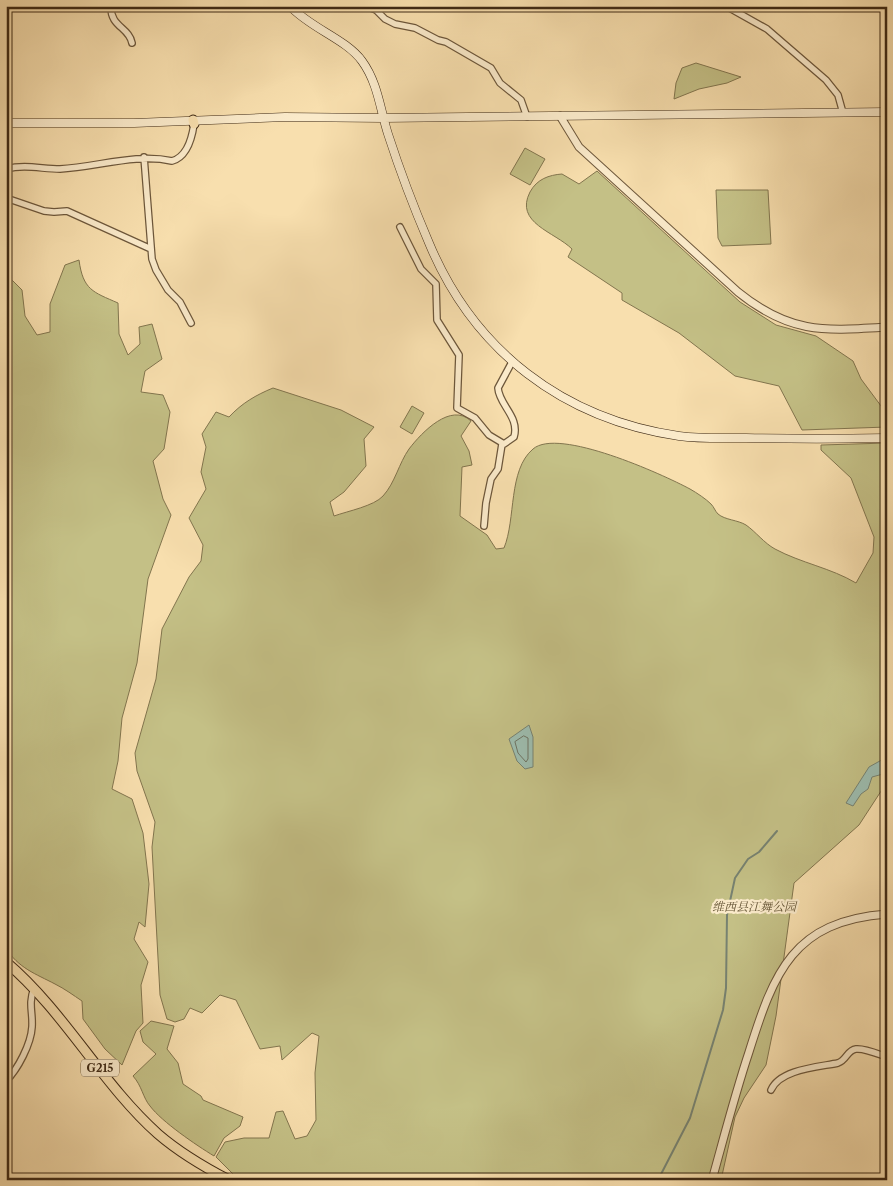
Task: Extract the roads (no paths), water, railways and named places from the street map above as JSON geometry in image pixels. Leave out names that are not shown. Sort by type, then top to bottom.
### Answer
[{"type":"highway","name":"G215","points":[[10,965],[34,988],[148,1124],[188,1157],[229,1180]]},
{"type":"main road","points":[[290,6],[306,21],[356,54],[374,83],[383,118],[423,228],[442,272],[479,329],[512,362],[545,387],[580,405],[622,422],[683,436],[730,438],[887,438]]},
{"type":"main road","points":[[6,124],[364,122],[383,118],[887,112]]},
{"type":"main road","points":[[6,128],[105,128],[193,122]]},
{"type":"street","points":[[111,6],[111,14],[114,21],[131,38],[132,43]]},
{"type":"street","points":[[366,6],[376,10],[385,19],[395,24],[415,28],[446,42],[491,68],[500,83],[521,100],[527,116]]},
{"type":"street","points":[[726,6],[767,30],[826,80],[838,95],[843,113]]},
{"type":"street","points":[[560,116],[579,147],[756,306],[783,320],[812,329],[832,331],[887,327]]},
{"type":"street","points":[[6,169],[26,166],[59,169],[144,158],[176,160],[189,146],[192,138],[193,122]]},
{"type":"street","points":[[144,158],[151,249],[156,270],[168,290],[180,302],[191,323]]},
{"type":"street","points":[[6,198],[44,211],[67,211],[151,249]]},
{"type":"street","points":[[400,227],[417,262],[436,284],[437,320],[459,355],[457,408],[475,418],[489,435],[502,444],[508,443],[515,434],[511,413],[500,397],[498,388],[512,362]]},
{"type":"street","points":[[484,526],[488,495],[492,479],[498,469],[502,444]]},
{"type":"street","points":[[712,1180],[738,1083],[770,988],[789,958],[800,946],[822,931],[850,920],[887,914]]},
{"type":"street","points":[[6,1081],[16,1067],[31,1034],[29,1005],[34,988]]},
{"type":"street","points":[[771,1090],[782,1078],[810,1068],[840,1062],[852,1050],[858,1049],[887,1057]]},
{"type":"water","points":[[529,725],[533,737],[533,767],[525,769],[517,761],[509,739]]},
{"type":"water","points":[[887,757],[887,768],[883,774],[872,777],[868,789],[861,794],[853,806],[846,803],[869,767]]},
{"type":"waterway","points":[[658,1180],[690,1118],[723,1010],[726,988],[727,915],[735,878],[748,859],[759,852],[777,831]]},
{"type":"park label","name":"维西县江舞公园","points":[[754,907]]}]
